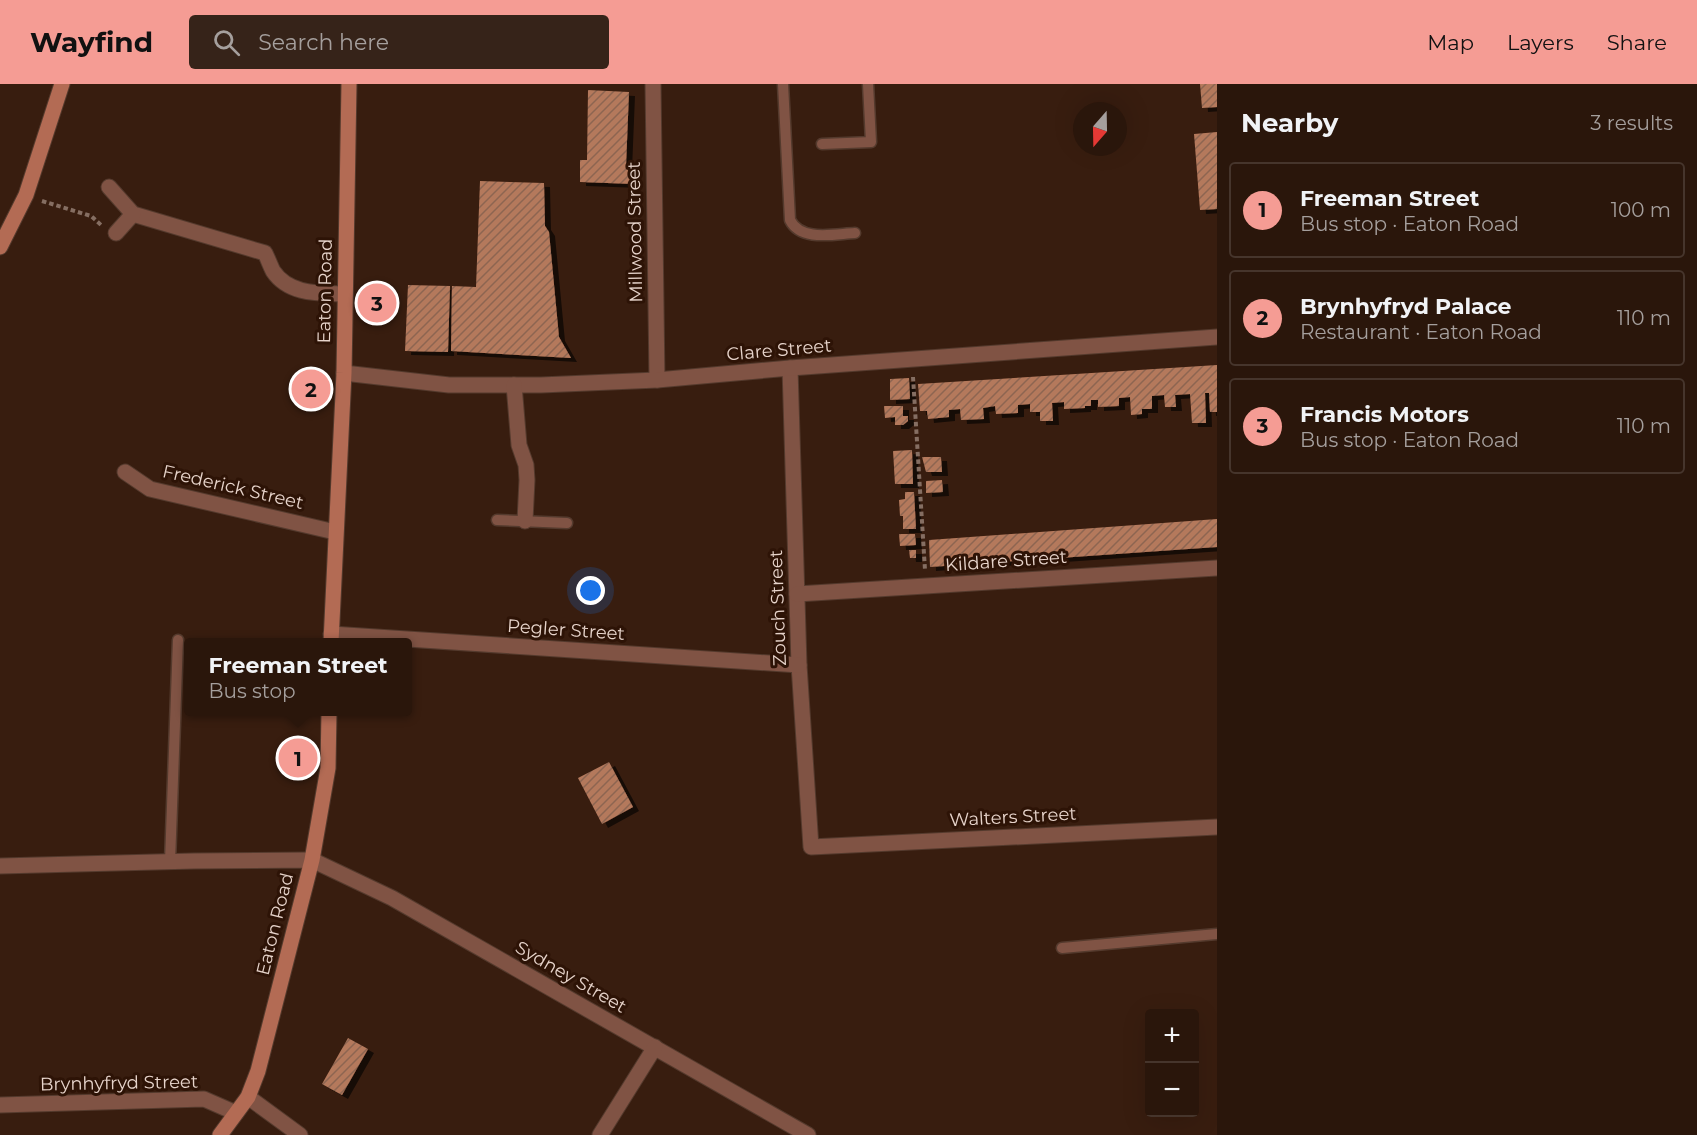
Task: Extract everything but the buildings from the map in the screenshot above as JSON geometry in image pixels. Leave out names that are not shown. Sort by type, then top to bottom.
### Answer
[{"type":"street","points":[[0,247],[26,195],[62,84]]},
{"type":"street","name":"Eaton Road","points":[[331,638],[344,373],[349,84]]},
{"type":"street","name":"Millwood Street","points":[[653,84],[657,380]]},
{"type":"street","points":[[109,187],[133,213],[265,253],[274,272],[287,285],[302,291],[344,294]]},
{"type":"street","points":[[116,233],[133,213]]},
{"type":"street","name":"Clare Street","points":[[344,373],[449,385],[657,380],[1217,337]]},
{"type":"street","name":"Zouch Street","points":[[790,368],[799,665],[811,847]]},
{"type":"street","points":[[514,385],[519,444],[527,480],[525,521]]},
{"type":"street","name":"Frederick Street","points":[[125,472],[150,489],[335,532]]},
{"type":"street","name":"Kildare Street","points":[[796,594],[1217,568]]},
{"type":"street","name":"Pegler Street","points":[[412,643],[799,665]]},
{"type":"street","name":"Eaton Road","points":[[220,1135],[248,1097],[258,1071],[312,860],[328,768],[329,716]]},
{"type":"street","name":"Walters Street","points":[[811,847],[1217,827]]},
{"type":"street","points":[[0,866],[312,860]]},
{"type":"street","name":"Sydney Street","points":[[312,860],[392,898],[808,1135]]},
{"type":"street","points":[[600,1135],[655,1047]]},
{"type":"street","points":[[248,1097],[300,1135]]},
{"type":"street","name":"Brynhyfryd Street","points":[[0,1105],[204,1099],[236,1113]]},
{"type":"lane","points":[[783,84],[790,220],[794,227],[802,233],[814,235],[855,233]]},
{"type":"lane","points":[[822,144],[871,142],[868,84]]},
{"type":"lane","points":[[497,520],[567,523]]},
{"type":"lane","points":[[170,862],[178,640]]},
{"type":"lane","points":[[1062,948],[1217,934]]},
{"type":"path","points":[[26,195],[91,216],[115,237],[116,233]]},
{"type":"path","points":[[912,359],[926,586]]},
{"type":"place","name":"Francis Motors","points":[[377,303]]},
{"type":"place","name":"Brynhyfryd Palace","points":[[311,389]]},
{"type":"place","name":"Freeman Street","points":[[298,758]]}]
